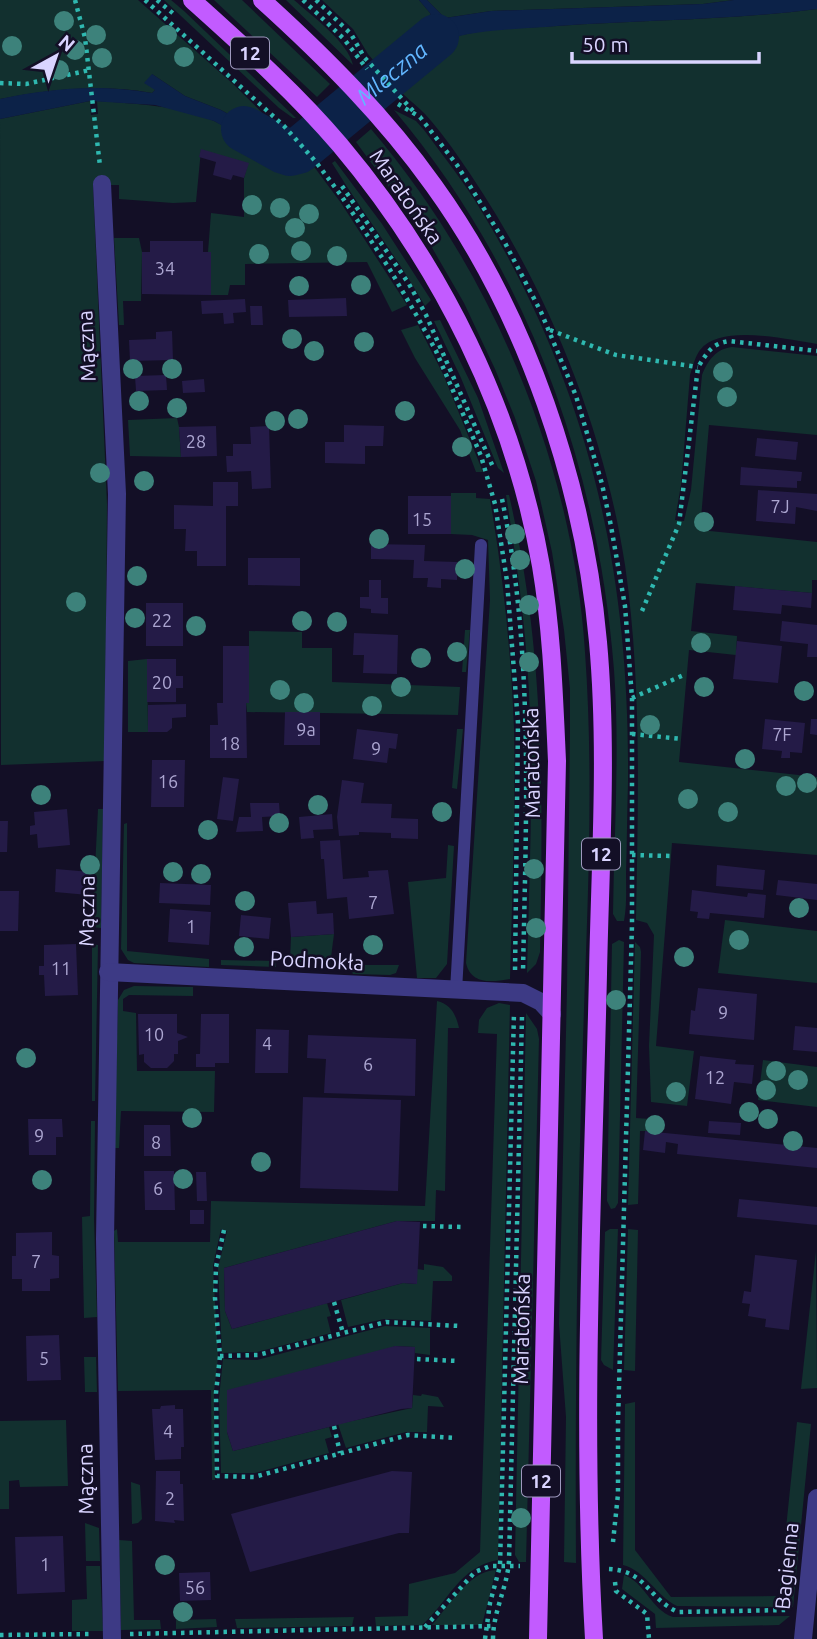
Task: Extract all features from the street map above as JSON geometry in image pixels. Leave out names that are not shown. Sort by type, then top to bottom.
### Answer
[{"type":"main road","name":"Maratońska","points":[[192,0],[306,108],[345,152],[404,229],[452,311],[493,399],[527,504],[541,566],[553,674],[557,761],[538,1639]]},
{"type":"main road","name":"Maratońska","points":[[262,0],[341,75],[382,121],[457,220],[498,295],[525,354],[548,410],[577,511],[594,603],[601,671],[603,762],[589,1380],[590,1569],[594,1639]]},
{"type":"street","name":"Mączna","points":[[102,184],[117,495],[105,1239],[112,1637]]},
{"type":"street","name":"Podmokła","points":[[108,972],[519,993]]},
{"type":"street","points":[[519,993],[541,988],[553,975]]},
{"type":"street","points":[[519,993],[541,1002],[552,1014]]},
{"type":"street","name":"Bagienna","points":[[801,1639],[817,1498]]},
{"type":"street","points":[[801,1639],[817,1639]]},
{"type":"lane","points":[[456,990],[481,545]]},
{"type":"path","points":[[75,0],[90,70],[102,184]]},
{"type":"path","points":[[145,0],[284,126],[323,171],[389,268],[436,351],[481,456],[493,495],[507,581],[518,723],[519,993],[508,1578],[493,1626],[493,1639]]},
{"type":"path","points":[[303,0],[344,38],[443,146],[476,193],[541,312]]},
{"type":"path","points":[[316,0],[351,34],[362,59]]},
{"type":"path","points":[[0,83],[26,84],[90,70]]},
{"type":"path","points":[[337,179],[386,249],[420,305],[442,349],[497,477]]},
{"type":"path","points":[[549,330],[616,355],[698,367]]},
{"type":"path","points":[[642,611],[679,524],[698,367],[717,343],[729,341],[817,351]]},
{"type":"path","points":[[485,1639],[500,1566],[525,862],[523,699],[518,613],[508,530],[501,497]]},
{"type":"path","points":[[632,698],[685,674]]},
{"type":"path","points":[[632,734],[682,739]]},
{"type":"path","points":[[632,855],[671,856]]},
{"type":"path","points":[[423,1226],[462,1227]]},
{"type":"path","points":[[224,1230],[216,1267],[215,1298],[220,1356],[216,1393],[217,1476],[254,1477],[408,1435],[456,1438]]},
{"type":"path","points":[[334,1302],[343,1333]]},
{"type":"path","points":[[220,1356],[258,1355],[386,1322],[460,1326]]},
{"type":"path","points":[[417,1359],[458,1361]]},
{"type":"path","points":[[334,1426],[341,1453]]},
{"type":"path","points":[[422,1628],[470,1576],[484,1567],[539,1567]]},
{"type":"path","points":[[590,1569],[627,1571],[668,1608],[678,1612],[806,1610]]},
{"type":"path","points":[[614,1579],[616,1591],[647,1614],[649,1639]]},
{"type":"path","points":[[0,1635],[112,1637],[493,1626]]},
{"type":"green space","points":[[0,0],[138,0],[232,83],[291,141],[271,138],[221,110],[185,96],[152,74],[155,90],[152,93],[76,89],[0,99]]},
{"type":"green space","points":[[164,0],[171,0],[184,11],[296,118],[279,108]]},
{"type":"green space","points":[[214,0],[242,0],[330,84],[317,97]]},
{"type":"green space","points":[[286,0],[294,0],[328,30],[344,47],[353,65]]},
{"type":"green space","points":[[322,0],[419,0],[430,13],[434,26],[399,57],[379,67],[353,29]]},
{"type":"green space","points":[[427,0],[734,0],[703,4],[491,11],[445,18]]},
{"type":"green space","points":[[817,9],[817,344],[739,335],[710,342],[700,350],[690,375],[681,485],[675,520],[684,521],[691,490],[702,375],[713,356],[732,347],[817,356],[817,435],[709,425],[700,530],[817,542],[817,580],[812,580],[812,593],[696,583],[691,631],[737,636],[736,655],[689,650],[679,762],[817,777],[817,855],[672,843],[656,1046],[694,1051],[687,1106],[651,1102],[649,1046],[654,935],[647,923],[636,920],[638,742],[634,654],[625,565],[615,510],[584,401],[564,348],[515,247],[448,142],[425,114],[394,85],[431,48],[446,40],[471,33]]},
{"type":"green space","points":[[90,101],[91,115],[98,114],[97,101],[157,106],[186,112],[214,121],[285,160],[312,164],[341,203],[407,305],[392,312],[367,262],[245,264],[245,285],[230,285],[228,295],[211,295],[211,253],[208,252],[211,213],[244,217],[244,178],[248,164],[201,150],[196,202],[119,199],[119,185],[93,185],[107,504],[105,761],[1,765],[0,119]]},
{"type":"green space","points":[[394,110],[416,121],[447,160],[475,201],[520,280],[551,348],[577,417],[597,487],[611,558],[621,631],[627,706],[624,921],[617,921],[613,914],[617,761],[614,670],[592,518],[572,444],[548,372],[518,303],[482,235],[441,171]]},
{"type":"green space","points":[[371,129],[415,185],[454,245],[489,308],[519,374],[544,442],[564,511],[577,581],[588,704],[590,809],[580,1132],[576,1563],[564,1562],[566,1417],[559,1324],[570,730],[570,689],[564,630],[552,552],[536,481],[515,418],[464,303],[427,239],[356,142]]},
{"type":"green space","points":[[335,161],[382,224],[431,300],[425,306],[332,163]]},
{"type":"green space","points":[[114,238],[139,238],[142,252],[141,301],[123,301],[124,325],[119,325]]},
{"type":"green space","points":[[440,320],[478,398],[504,473],[498,468],[434,321]]},
{"type":"green space","points":[[418,325],[443,374],[483,472],[476,472],[460,430],[415,358],[401,330]]},
{"type":"green space","points":[[177,418],[181,457],[130,456],[128,420]]},
{"type":"green space","points":[[451,493],[476,493],[476,498],[490,499],[509,641],[514,759],[510,979],[496,981],[477,979],[466,963],[490,600],[488,540],[472,535],[451,534]]},
{"type":"green space","points":[[506,495],[509,495],[521,553],[539,722],[540,952],[536,964],[527,973],[531,813],[529,689],[522,606]]},
{"type":"green space","points":[[465,630],[470,630],[466,672],[462,672]]},
{"type":"green space","points":[[249,631],[302,632],[302,648],[332,648],[332,682],[460,687],[458,715],[247,712]]},
{"type":"green space","points":[[147,659],[148,732],[128,732],[128,661]]},
{"type":"green space","points":[[457,729],[463,729],[457,789],[452,788]]},
{"type":"green space","points":[[98,809],[103,809],[101,928],[92,927]]},
{"type":"green space","points":[[127,823],[127,951],[209,959],[209,967],[134,963],[128,960],[121,949],[124,824]]},
{"type":"green space","points":[[448,845],[454,846],[447,964],[436,978],[417,978],[408,882],[446,878]]},
{"type":"green space","points":[[725,920],[817,931],[817,983],[718,973]]},
{"type":"green space","points":[[334,934],[330,965],[290,961],[291,937]]},
{"type":"green space","points":[[619,940],[624,942],[618,1203],[611,1209],[607,1201],[612,944]]},
{"type":"green space","points":[[635,942],[641,952],[636,1118],[650,1119],[649,1131],[640,1131],[638,1204],[628,1205]]},
{"type":"green space","points":[[92,944],[98,945],[95,1101],[92,1101]]},
{"type":"green space","points":[[221,960],[276,961],[276,967],[221,965]]},
{"type":"green space","points":[[346,965],[399,965],[396,973],[390,975],[353,974]]},
{"type":"green space","points":[[134,986],[193,987],[193,996],[129,995],[123,999],[123,1011],[136,1013],[137,1071],[215,1071],[214,1112],[121,1111],[119,1148],[114,1148],[118,1000],[124,990]]},
{"type":"green space","points":[[437,1001],[452,1011],[459,1028],[448,1028],[445,1191],[436,1190],[435,1221],[397,1221],[224,1268],[225,1311],[232,1329],[327,1303],[331,1316],[327,1317],[331,1333],[257,1352],[222,1353],[218,1268],[227,1231],[221,1229],[213,1266],[218,1357],[214,1392],[215,1480],[212,1480],[211,1390],[118,1391],[114,1231],[117,1229],[118,1242],[210,1242],[211,1201],[425,1206]]},
{"type":"green space","points":[[499,1003],[510,1005],[498,1560],[473,1570],[464,1577],[422,1625],[376,1626],[375,1617],[408,1616],[409,1584],[455,1573],[480,1552],[497,1034],[478,1033],[479,1020],[487,1008]]},
{"type":"green space","points":[[526,1013],[537,1029],[539,1039],[526,1562],[519,1562],[515,1555]]},
{"type":"green space","points":[[763,1060],[817,1067],[817,1107],[758,1100]]},
{"type":"green space","points":[[91,1121],[95,1121],[97,1317],[84,1318],[82,1217],[90,1216]]},
{"type":"green space","points":[[618,1229],[613,1370],[601,1360],[605,1232]]},
{"type":"green space","points":[[628,1229],[638,1230],[635,1371],[624,1370]]},
{"type":"green space","points":[[816,1251],[817,1388],[801,1389]]},
{"type":"green space","points":[[424,1264],[443,1267],[452,1276],[452,1281],[433,1281],[431,1321],[384,1319],[348,1327],[341,1300],[403,1283],[416,1284],[417,1269],[424,1270]]},
{"type":"green space","points":[[385,1326],[430,1328],[430,1355],[415,1353],[415,1347],[395,1346],[227,1432],[233,1451],[329,1427],[332,1437],[325,1439],[329,1453],[255,1473],[221,1473],[219,1398],[223,1359],[257,1360]]},
{"type":"green space","points":[[84,1357],[96,1357],[97,1392],[85,1392]]},
{"type":"green space","points":[[413,1395],[438,1397],[444,1407],[428,1406],[427,1432],[406,1432],[346,1448],[338,1424],[412,1408]]},
{"type":"green space","points":[[635,1402],[635,1550],[671,1597],[779,1596],[797,1422],[811,1424],[793,1607],[677,1606],[645,1578],[623,1565],[625,1404]]},
{"type":"green space","points":[[66,1420],[68,1486],[20,1487],[19,1480],[9,1481],[9,1509],[0,1509],[0,1421]]},
{"type":"green space","points":[[131,1482],[140,1485],[142,1519],[132,1524]]},
{"type":"green space","points":[[85,1523],[99,1528],[100,1561],[86,1561]]},
{"type":"green space","points":[[119,1540],[132,1541],[134,1620],[160,1620],[161,1629],[121,1630]]},
{"type":"green space","points":[[86,1566],[100,1566],[103,1631],[72,1631],[72,1600],[87,1599]]},
{"type":"green space","points":[[496,1570],[482,1625],[432,1625],[452,1600],[477,1576]]},
{"type":"green space","points":[[624,1575],[637,1584],[659,1608],[673,1617],[790,1616],[779,1625],[656,1628],[655,1614],[622,1589]]},
{"type":"green space","points":[[354,1617],[352,1626],[237,1628],[235,1619]]},
{"type":"green space","points":[[216,1619],[217,1627],[176,1629],[176,1620]]},
{"type":"water","points":[[419,0],[427,0],[445,18],[491,11],[703,4],[734,0],[817,0],[817,9],[500,30],[458,36],[431,48],[394,85],[379,67],[399,57],[434,26],[430,13]]},
{"type":"water","points":[[152,74],[185,96],[221,110],[271,138],[291,141],[312,164],[284,161],[214,121],[155,105],[90,101],[0,119],[0,99],[76,89],[152,93],[155,90],[144,83]]},
{"type":"building","points":[[201,149],[249,163],[244,178],[233,175],[231,180],[213,175],[216,162],[199,157]]},
{"type":"building","points":[[150,241],[203,241],[203,252],[211,252],[211,295],[142,294],[142,252],[150,252]]},
{"type":"building","points":[[346,298],[347,316],[289,317],[288,300]]},
{"type":"building","points":[[245,299],[246,312],[233,313],[234,323],[224,324],[223,313],[202,314],[201,301]]},
{"type":"building","points":[[250,306],[262,306],[263,325],[251,325]]},
{"type":"building","points":[[172,331],[173,360],[130,361],[129,340],[156,339],[156,332]]},
{"type":"building","points":[[166,375],[167,390],[136,391],[135,376]]},
{"type":"building","points":[[204,379],[205,392],[183,393],[182,381]]},
{"type":"building","points":[[344,425],[384,426],[383,446],[365,446],[365,464],[325,463],[325,442],[344,442]]},
{"type":"building","points":[[216,426],[217,456],[181,457],[179,427]]},
{"type":"building","points":[[269,426],[271,488],[252,489],[251,471],[227,472],[226,456],[233,456],[233,444],[251,444],[250,427]]},
{"type":"building","points":[[757,438],[798,442],[796,460],[755,456]]},
{"type":"building","points":[[741,467],[802,472],[801,481],[797,481],[797,488],[740,485]]},
{"type":"building","points":[[213,482],[238,482],[238,506],[226,506],[226,566],[197,566],[197,551],[185,551],[186,529],[174,529],[174,505],[213,506]]},
{"type":"building","points":[[758,490],[817,494],[817,511],[796,507],[795,524],[756,521]]},
{"type":"building","points":[[408,496],[451,496],[451,534],[408,534]]},
{"type":"building","points":[[371,544],[425,545],[424,561],[457,562],[457,580],[441,579],[441,588],[427,587],[428,578],[413,578],[414,560],[371,559]]},
{"type":"building","points":[[248,558],[300,558],[300,586],[248,585]]},
{"type":"building","points":[[369,580],[381,580],[381,598],[388,598],[388,614],[371,613],[371,609],[360,608],[360,597],[369,597]]},
{"type":"building","points":[[735,586],[812,593],[811,608],[782,605],[781,614],[733,610]]},
{"type":"building","points":[[146,603],[183,603],[183,646],[146,646]]},
{"type":"building","points":[[782,621],[817,625],[817,657],[807,657],[808,644],[780,641]]},
{"type":"building","points":[[354,633],[398,635],[397,674],[363,673],[364,655],[353,655]]},
{"type":"building","points":[[737,641],[782,646],[778,683],[733,679]]},
{"type":"building","points":[[223,646],[249,646],[247,758],[210,758],[210,725],[218,725],[217,703],[223,703]]},
{"type":"building","points":[[147,659],[176,659],[176,676],[183,676],[183,688],[176,688],[176,702],[147,702]]},
{"type":"building","points":[[186,704],[186,717],[172,718],[172,728],[167,732],[148,732],[148,705]]},
{"type":"building","points":[[285,712],[320,712],[320,745],[284,745]]},
{"type":"building","points":[[765,719],[805,723],[802,753],[790,752],[790,758],[781,758],[782,751],[762,749]]},
{"type":"building","points":[[811,719],[817,719],[817,735],[810,734]]},
{"type":"building","points":[[357,729],[398,734],[396,749],[389,748],[387,763],[353,759]]},
{"type":"building","points":[[152,760],[185,760],[184,807],[151,807]]},
{"type":"building","points":[[223,777],[239,779],[233,821],[217,819]]},
{"type":"building","points":[[342,780],[364,783],[361,803],[392,804],[391,818],[418,819],[418,839],[391,838],[391,833],[359,832],[359,835],[339,836],[337,817]]},
{"type":"building","points":[[250,803],[279,803],[280,816],[262,817],[263,831],[236,832],[239,817],[251,817]]},
{"type":"building","points":[[67,809],[70,845],[38,848],[37,834],[30,835],[30,826],[35,825],[34,812]]},
{"type":"building","points":[[332,814],[333,829],[313,830],[314,838],[301,839],[299,817]]},
{"type":"building","points":[[0,821],[8,821],[7,852],[0,852]]},
{"type":"building","points":[[340,840],[343,879],[369,877],[368,871],[388,870],[394,914],[349,919],[347,897],[327,899],[320,841]]},
{"type":"building","points":[[717,865],[765,870],[763,890],[716,886]]},
{"type":"building","points":[[56,869],[90,872],[88,895],[55,892]]},
{"type":"building","points":[[778,880],[817,884],[817,900],[776,895]]},
{"type":"building","points":[[160,883],[211,885],[210,905],[159,903]]},
{"type":"building","points":[[692,890],[747,897],[748,893],[766,895],[764,918],[710,913],[709,919],[697,918],[698,912],[690,911]]},
{"type":"building","points":[[0,891],[19,891],[18,931],[0,931]]},
{"type":"building","points":[[316,901],[317,914],[333,913],[334,934],[291,937],[288,903]]},
{"type":"building","points":[[170,909],[211,912],[209,945],[168,942]]},
{"type":"building","points":[[241,915],[271,918],[269,939],[239,936]]},
{"type":"building","points":[[76,944],[78,995],[45,996],[44,975],[39,975],[39,966],[44,966],[44,945]]},
{"type":"building","points":[[698,988],[757,994],[754,1040],[689,1034],[691,1010],[695,1011]]},
{"type":"building","points":[[138,1014],[177,1014],[177,1033],[188,1037],[178,1041],[178,1054],[174,1054],[174,1061],[167,1068],[151,1068],[144,1062],[144,1054],[139,1055]]},
{"type":"building","points":[[201,1014],[229,1014],[229,1063],[215,1063],[215,1067],[196,1067],[196,1054],[200,1054]]},
{"type":"building","points":[[795,1026],[817,1028],[817,1052],[793,1050]]},
{"type":"building","points":[[256,1029],[289,1030],[288,1073],[255,1073]]},
{"type":"building","points":[[308,1035],[416,1039],[415,1096],[324,1093],[326,1059],[307,1058]]},
{"type":"building","points":[[700,1056],[736,1060],[735,1064],[754,1065],[752,1084],[734,1082],[731,1104],[695,1099]]},
{"type":"building","points":[[303,1097],[401,1100],[398,1191],[300,1188]]},
{"type":"building","points":[[28,1119],[62,1119],[63,1137],[56,1137],[56,1155],[29,1155]]},
{"type":"building","points":[[709,1121],[741,1123],[740,1135],[708,1133]]},
{"type":"building","points":[[144,1125],[170,1125],[171,1156],[144,1156]]},
{"type":"building","points":[[645,1131],[817,1148],[817,1168],[677,1154],[678,1144],[666,1142],[665,1153],[643,1150]]},
{"type":"building","points":[[144,1171],[174,1171],[175,1210],[145,1210]]},
{"type":"building","points":[[196,1172],[206,1172],[207,1201],[197,1201]]},
{"type":"building","points":[[739,1199],[817,1207],[817,1225],[737,1217]]},
{"type":"building","points":[[190,1210],[204,1210],[204,1224],[190,1224]]},
{"type":"building","points":[[397,1221],[420,1222],[417,1284],[403,1283],[232,1329],[225,1311],[224,1268]]},
{"type":"building","points":[[52,1232],[52,1255],[59,1256],[59,1278],[50,1279],[50,1291],[22,1291],[22,1279],[12,1279],[16,1233]]},
{"type":"building","points":[[755,1255],[797,1260],[789,1330],[765,1327],[766,1319],[748,1316],[750,1304],[742,1303],[744,1291],[751,1292]]},
{"type":"building","points":[[59,1335],[61,1380],[27,1381],[26,1336]]},
{"type":"building","points":[[395,1346],[415,1347],[412,1408],[233,1451],[227,1432],[227,1390]]},
{"type":"building","points":[[175,1405],[175,1409],[183,1409],[184,1447],[181,1447],[181,1459],[155,1460],[152,1409]]},
{"type":"building","points":[[156,1471],[180,1471],[184,1521],[155,1521]]},
{"type":"building","points":[[392,1471],[412,1472],[409,1533],[399,1533],[250,1572],[231,1514]]},
{"type":"building","points":[[63,1536],[65,1592],[17,1594],[15,1537]]},
{"type":"building","points":[[210,1572],[211,1600],[180,1601],[179,1573]]},
{"type":"waterway","name":"Mleczna","points":[[244,129],[284,151],[298,151],[436,37]]}]
